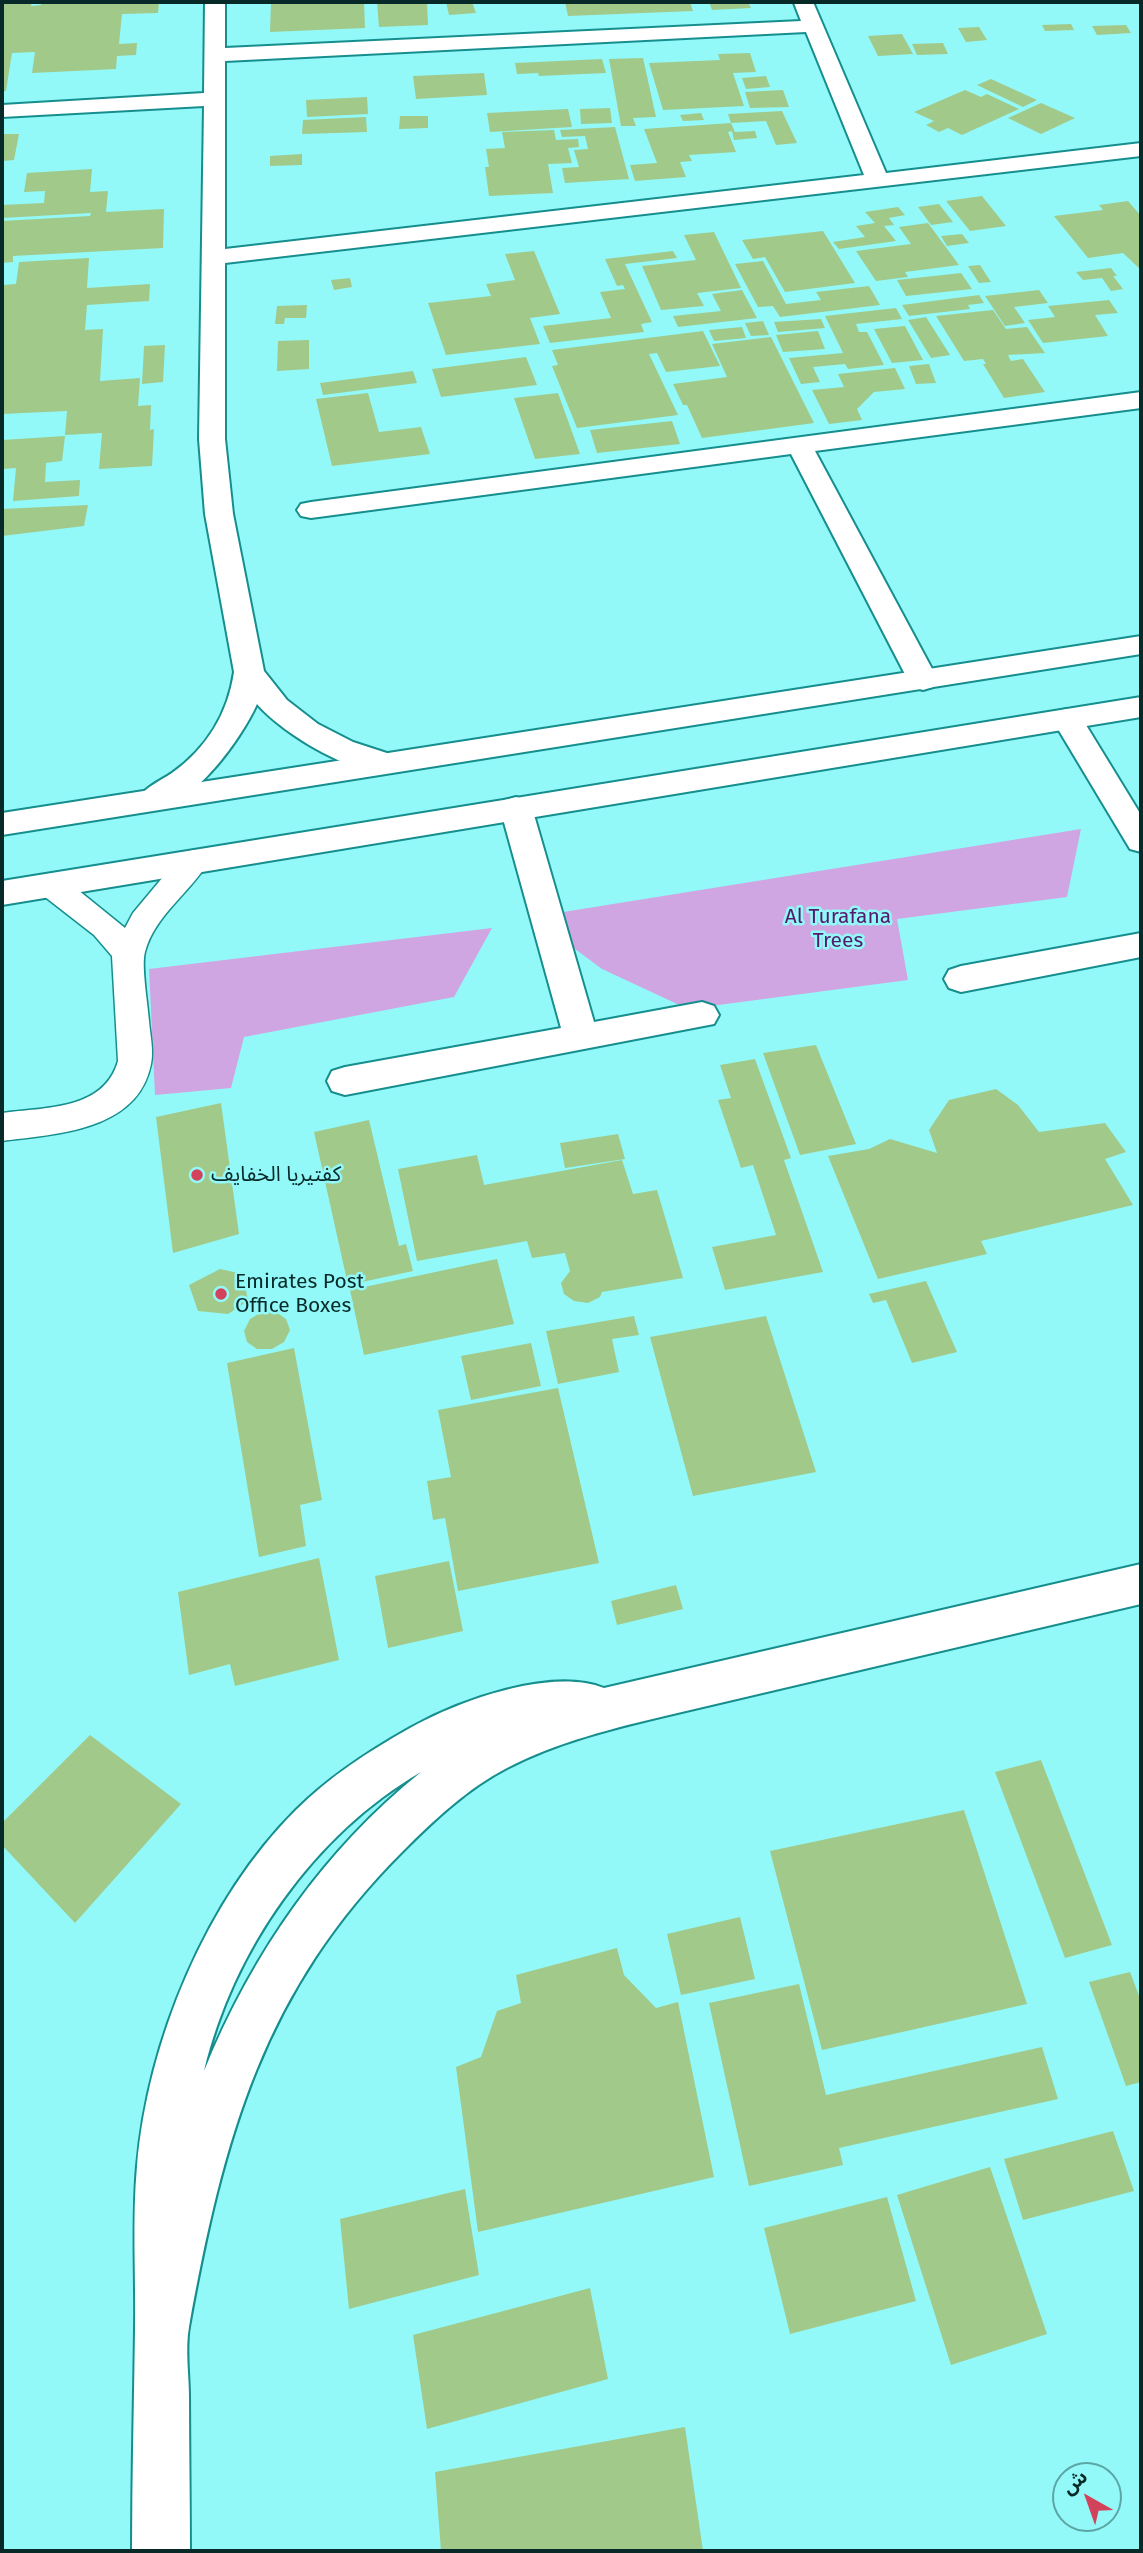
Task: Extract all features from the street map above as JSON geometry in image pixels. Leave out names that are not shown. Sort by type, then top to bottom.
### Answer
[{"type":"street","points":[[153,800],[186,778],[213,752],[233,725],[245,698],[248,672],[215,487],[212,439],[215,2]]},
{"type":"street","points":[[803,2],[877,179]]},
{"type":"street","points":[[215,55],[813,26]]},
{"type":"street","points":[[2,111],[214,99]]},
{"type":"street","points":[[214,257],[877,179],[1131,158]]},
{"type":"street","points":[[312,510],[1141,400]]},
{"type":"street","points":[[799,445],[923,680]]},
{"type":"street","points":[[2,824],[1141,645]]},
{"type":"street","points":[[248,672],[264,696],[284,717],[312,737],[346,752],[385,763]]},
{"type":"street","points":[[2,892],[1141,707]]},
{"type":"street","points":[[1068,719],[1141,841]]},
{"type":"street","points":[[516,808],[581,1038]]},
{"type":"street","points":[[961,979],[1141,945]]},
{"type":"street","points":[[345,1081],[702,1015]]},
{"type":"street","points":[[161,2551],[165,2320],[208,2128],[240,2045],[278,1971],[324,1904],[374,1844],[429,1794],[489,1752],[622,1704],[1141,1584]]},
{"type":"lane","points":[[2,1127],[93,1111],[112,1102],[125,1089],[134,1075],[135,1061],[128,953],[144,921],[194,861]]},
{"type":"lane","points":[[51,885],[88,912],[128,953]]},
{"type":"green space","name":"Al Turafana Trees","points":[[1081,829],[1067,897],[897,919],[908,980],[688,1009],[602,969],[532,917]]},
{"type":"green space","points":[[492,928],[454,997],[244,1037],[231,1088],[155,1095],[149,969]]},
{"type":"building","points":[[2,2],[32,2],[31,6],[41,5],[41,2],[159,2],[158,13],[122,14],[119,44],[137,43],[136,55],[117,56],[116,69],[32,73],[35,52],[12,53],[6,91],[2,91]]},
{"type":"building","points":[[271,2],[364,2],[365,28],[270,32]]},
{"type":"building","points":[[377,2],[427,2],[428,25],[379,27]]},
{"type":"building","points":[[446,2],[472,2],[476,13],[449,15]]},
{"type":"building","points":[[565,2],[690,2],[693,11],[568,16]]},
{"type":"building","points":[[709,2],[748,2],[751,8],[712,10]]},
{"type":"building","points":[[1071,24],[1074,30],[1045,31],[1042,25]]},
{"type":"building","points":[[1126,25],[1131,33],[1097,35],[1092,26]]},
{"type":"building","points":[[979,27],[987,40],[966,42],[958,28]]},
{"type":"building","points":[[902,34],[913,54],[878,56],[868,36]]},
{"type":"building","points":[[943,43],[948,54],[917,55],[912,44]]},
{"type":"building","points":[[750,53],[756,72],[733,73],[744,106],[663,110],[649,63],[720,60],[718,54]]},
{"type":"building","points":[[643,58],[656,117],[633,118],[636,126],[621,126],[609,59]]},
{"type":"building","points":[[602,59],[606,73],[539,76],[538,73],[517,74],[515,63]]},
{"type":"building","points":[[484,73],[487,95],[416,99],[413,76]]},
{"type":"building","points":[[766,76],[770,87],[746,89],[742,78]]},
{"type":"building","points":[[991,79],[1037,100],[1023,107],[977,85]]},
{"type":"building","points":[[783,90],[789,107],[750,108],[745,92]]},
{"type":"building","points":[[965,90],[981,97],[987,94],[1019,109],[962,135],[948,128],[939,132],[926,125],[934,121],[914,112]]},
{"type":"building","points":[[367,97],[368,114],[307,117],[306,100]]},
{"type":"building","points":[[1041,103],[1075,118],[1041,134],[1008,118]]},
{"type":"building","points":[[610,108],[612,123],[581,124],[580,109]]},
{"type":"building","points":[[568,109],[572,127],[490,132],[487,113]]},
{"type":"building","points":[[782,111],[797,143],[776,145],[766,121],[731,123],[728,114]]},
{"type":"building","points":[[701,113],[704,120],[683,121],[680,115]]},
{"type":"building","points":[[400,116],[428,116],[428,128],[399,129]]},
{"type":"building","points":[[366,117],[367,132],[302,134],[303,120]]},
{"type":"building","points":[[731,123],[735,132],[755,131],[757,138],[734,140],[732,131],[728,132],[736,152],[689,155],[692,161],[680,162],[686,177],[635,181],[630,165],[657,163],[644,129]]},
{"type":"building","points":[[615,127],[629,179],[565,183],[562,168],[579,167],[574,150],[588,149],[585,136],[562,137],[560,130]]},
{"type":"building","points":[[554,130],[556,140],[578,139],[579,147],[568,148],[572,163],[548,164],[553,193],[489,196],[485,167],[489,167],[486,149],[505,148],[502,132]]},
{"type":"building","points":[[2,134],[19,134],[14,160],[2,161]]},
{"type":"building","points":[[302,154],[302,165],[270,166],[270,156]]},
{"type":"building","points":[[92,169],[90,192],[108,191],[106,212],[164,209],[163,248],[13,256],[13,262],[2,263],[2,221],[90,216],[91,213],[2,218],[2,205],[44,203],[45,191],[24,192],[27,173]]},
{"type":"building","points":[[982,196],[1006,226],[970,231],[946,201]]},
{"type":"building","points":[[1128,201],[1141,216],[1141,270],[1123,253],[1088,258],[1054,216],[1103,210],[1099,205]]},
{"type":"building","points":[[939,204],[953,222],[931,225],[918,207]]},
{"type":"building","points":[[898,207],[905,215],[889,218],[894,225],[884,226],[896,241],[839,249],[833,242],[865,237],[856,226],[875,223],[865,212]]},
{"type":"building","points":[[928,223],[959,265],[905,272],[908,277],[876,281],[856,251],[911,244],[899,227]]},
{"type":"building","points":[[823,231],[855,283],[785,292],[765,257],[753,259],[742,240]]},
{"type":"building","points":[[714,232],[741,288],[697,293],[704,306],[661,310],[642,266],[696,260],[684,235]]},
{"type":"building","points":[[962,234],[969,243],[947,246],[941,236]]},
{"type":"building","points":[[534,251],[560,314],[530,318],[540,344],[446,355],[428,303],[491,296],[486,284],[515,280],[505,254]]},
{"type":"building","points":[[673,251],[677,258],[625,264],[652,322],[641,324],[644,332],[550,343],[543,326],[611,318],[600,292],[625,289],[623,285],[617,286],[605,259]]},
{"type":"building","points":[[89,258],[87,288],[150,284],[149,301],[87,305],[85,330],[103,329],[100,381],[140,378],[138,406],[151,405],[150,430],[154,429],[152,466],[99,469],[102,433],[65,435],[67,411],[2,414],[2,285],[16,284],[19,262]]},
{"type":"building","points":[[763,261],[786,304],[821,300],[816,292],[869,286],[880,305],[780,317],[773,306],[758,307],[735,264]]},
{"type":"building","points":[[980,265],[991,282],[979,283],[968,266]]},
{"type":"building","points":[[1111,268],[1117,276],[1113,276],[1123,289],[1111,291],[1102,278],[1083,280],[1076,272]]},
{"type":"building","points":[[961,273],[972,289],[906,296],[897,280]]},
{"type":"building","points":[[350,278],[352,287],[334,290],[331,280]]},
{"type":"building","points":[[742,290],[757,318],[678,327],[673,316],[721,311],[712,294]]},
{"type":"building","points":[[1039,290],[1048,303],[1014,307],[1025,323],[1005,326],[985,296]]},
{"type":"building","points":[[979,295],[984,303],[968,305],[970,309],[909,316],[902,305]]},
{"type":"building","points":[[1109,300],[1118,313],[1095,315],[1108,336],[1043,343],[1028,320],[1055,317],[1048,306]]},
{"type":"building","points":[[307,305],[306,318],[285,318],[284,324],[275,324],[277,306]]},
{"type":"building","points":[[896,308],[902,319],[856,324],[859,332],[867,332],[884,365],[848,369],[845,364],[813,367],[820,382],[801,384],[789,358],[843,353],[825,316]]},
{"type":"building","points":[[993,310],[1006,329],[1027,327],[1045,353],[1008,355],[1011,361],[1023,359],[1045,392],[1004,398],[983,364],[986,364],[983,359],[964,361],[936,316]]},
{"type":"building","points":[[926,317],[950,355],[931,358],[908,320]]},
{"type":"building","points":[[821,319],[825,328],[778,332],[774,322]]},
{"type":"building","points":[[763,321],[769,335],[751,336],[745,323]]},
{"type":"building","points":[[905,326],[923,360],[892,363],[874,329]]},
{"type":"building","points":[[742,327],[746,338],[714,341],[709,330]]},
{"type":"building","points":[[703,331],[720,366],[666,372],[657,353],[649,354],[678,415],[577,428],[552,366],[558,365],[552,350]]},
{"type":"building","points":[[818,331],[825,349],[783,352],[776,335]]},
{"type":"building","points":[[771,337],[814,423],[702,438],[687,405],[683,405],[673,384],[727,377],[712,344]]},
{"type":"building","points":[[309,340],[309,369],[277,371],[278,341]]},
{"type":"building","points":[[165,345],[163,382],[142,384],[144,346]]},
{"type":"building","points":[[526,357],[537,385],[441,397],[432,369]]},
{"type":"building","points":[[929,364],[936,383],[916,384],[909,366]]},
{"type":"building","points":[[895,368],[905,389],[874,392],[857,409],[862,420],[829,424],[812,390],[844,387],[838,374]]},
{"type":"building","points":[[413,371],[417,383],[323,395],[320,383]]},
{"type":"building","points":[[368,393],[379,432],[421,427],[430,454],[332,466],[316,399]]},
{"type":"building","points":[[558,393],[580,454],[535,459],[514,398]]},
{"type":"building","points":[[672,421],[680,444],[597,453],[590,430]]},
{"type":"building","points":[[65,436],[62,461],[46,463],[45,482],[80,480],[79,496],[13,501],[16,468],[2,469],[2,440]]},
{"type":"building","points":[[88,505],[84,526],[2,536],[2,509]]},
{"type":"building","points":[[816,1045],[856,1144],[800,1155],[763,1053]]},
{"type":"building","points":[[755,1059],[791,1158],[784,1160],[823,1272],[725,1290],[712,1247],[776,1235],[753,1165],[741,1168],[718,1100],[731,1098],[720,1065]]},
{"type":"building","points":[[996,1089],[1018,1105],[1039,1132],[1105,1123],[1126,1152],[1105,1159],[1133,1205],[981,1241],[987,1254],[878,1279],[828,1156],[869,1149],[890,1139],[937,1153],[929,1130],[949,1100]]},
{"type":"building","name":"كفتيريا الخفايف","points":[[221,1103],[239,1234],[173,1253],[156,1117]]},
{"type":"building","points":[[369,1120],[399,1246],[406,1244],[413,1271],[348,1285],[314,1132]]},
{"type":"building","points":[[618,1134],[625,1159],[565,1168],[560,1143]]},
{"type":"building","points":[[477,1155],[484,1185],[622,1160],[633,1194],[657,1190],[683,1278],[602,1292],[600,1297],[588,1303],[574,1301],[564,1294],[561,1283],[570,1271],[565,1253],[532,1258],[527,1241],[417,1261],[398,1169]]},
{"type":"building","points":[[497,1259],[514,1324],[364,1355],[350,1290]]},
{"type":"building","points":[[220,1269],[243,1274],[248,1301],[228,1314],[198,1311],[189,1285]]},
{"type":"building","points":[[926,1281],[957,1352],[912,1363],[886,1300],[873,1303],[869,1294]]},
{"type":"building","points":[[262,1312],[276,1312],[286,1319],[290,1330],[284,1342],[272,1349],[257,1349],[247,1342],[244,1331],[250,1319]]},
{"type":"building","points":[[634,1316],[639,1335],[612,1339],[619,1372],[558,1384],[546,1331]]},
{"type":"building","points":[[766,1316],[816,1472],[693,1496],[650,1337]]},
{"type":"building","points":[[531,1343],[541,1386],[471,1400],[461,1356]]},
{"type":"building","points":[[294,1348],[322,1500],[300,1505],[306,1546],[259,1557],[227,1363]]},
{"type":"building","points":[[558,1388],[599,1563],[458,1591],[445,1518],[433,1520],[427,1481],[451,1477],[438,1410]]},
{"type":"building","points":[[319,1558],[339,1660],[235,1686],[230,1664],[189,1675],[178,1592]]},
{"type":"building","points":[[449,1561],[463,1631],[388,1648],[375,1576]]},
{"type":"building","points":[[676,1585],[683,1609],[617,1625],[611,1601]]},
{"type":"building","points":[[90,1735],[181,1804],[75,1923],[2,1845],[2,1823]]},
{"type":"building","points":[[1041,1760],[1112,1945],[1065,1958],[995,1772]]},
{"type":"building","points":[[964,1810],[1027,2004],[822,2050],[770,1851]]},
{"type":"building","points":[[740,1917],[755,1979],[681,1995],[667,1934]]},
{"type":"building","points":[[617,1948],[624,1975],[656,2008],[678,2002],[714,2177],[478,2232],[456,2067],[481,2057],[497,2011],[521,2003],[516,1975]]},
{"type":"building","points":[[1130,1972],[1141,2001],[1141,2082],[1126,2086],[1089,1982]]},
{"type":"building","points":[[799,1984],[826,2095],[1042,2047],[1058,2099],[839,2148],[843,2165],[749,2186],[709,2003]]},
{"type":"building","points":[[1113,2131],[1134,2191],[1023,2220],[1004,2159]]},
{"type":"building","points":[[990,2167],[1047,2334],[951,2365],[897,2195]]},
{"type":"building","points":[[465,2189],[479,2275],[349,2309],[340,2219]]},
{"type":"building","points":[[887,2197],[916,2301],[790,2334],[764,2228]]},
{"type":"building","points":[[590,2288],[608,2379],[427,2429],[413,2335]]},
{"type":"building","points":[[685,2427],[703,2551],[441,2551],[435,2472]]},
{"type":"place","name":"كفتيريا الخفايف","points":[[197,1175]]},
{"type":"place","name":"Emirates Post Office Boxes","points":[[221,1294]]}]
